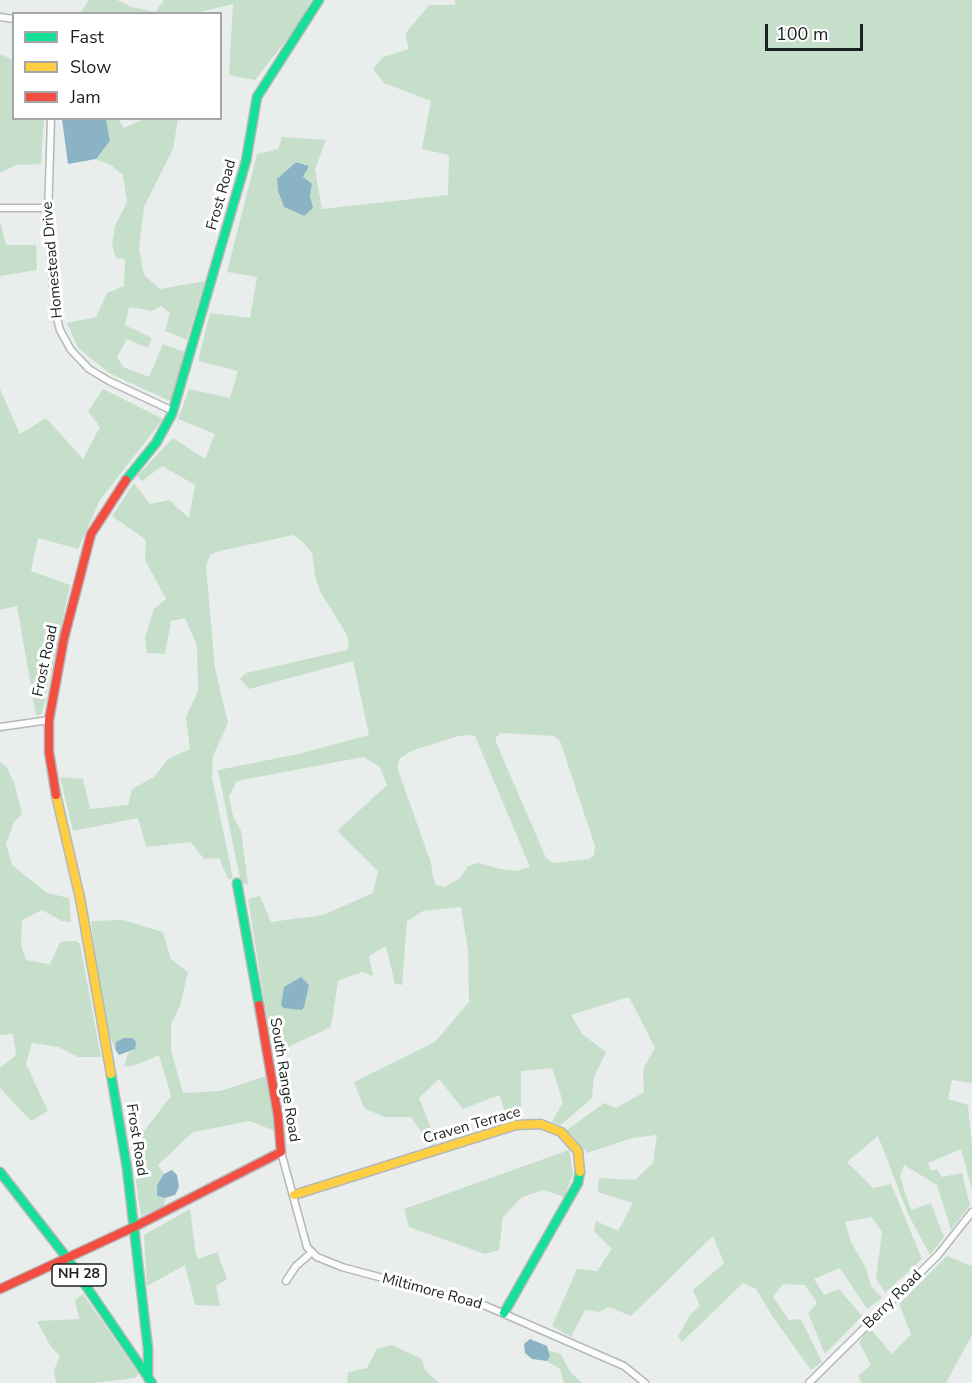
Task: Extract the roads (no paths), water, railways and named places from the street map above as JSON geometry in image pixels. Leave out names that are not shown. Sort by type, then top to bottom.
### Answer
[{"type":"street","name":"Frost Road","points":[[150,1380],[127,1168],[87,942],[49,752],[49,720],[64,638],[91,534],[113,497],[156,443],[173,411],[246,161],[257,97],[319,0]]},
{"type":"street","name":"Homestead Drive","points":[[51,120],[48,208],[55,311],[67,343],[80,361],[100,376],[173,411]]},
{"type":"street","points":[[0,208],[48,208]]},
{"type":"street","points":[[0,727],[49,720]]},
{"type":"street","name":"South Range Road","points":[[0,1289],[134,1227],[281,1152],[279,1123],[237,883]]},
{"type":"street","name":"Craven Terrace","points":[[294,1196],[516,1125],[541,1124],[556,1129],[568,1138],[578,1151],[581,1167],[578,1183],[504,1313]]},
{"type":"street","points":[[281,1152],[304,1237],[311,1253],[296,1266],[285,1281]]},
{"type":"street","name":"NH 28","points":[[0,1172],[67,1258],[150,1380]]},
{"type":"street","name":"Berry Road","points":[[809,1383],[938,1255],[972,1212]]},
{"type":"street","name":"Miltimore Road","points":[[311,1253],[342,1267],[434,1290],[504,1313],[624,1366],[645,1383]]},
{"type":"water","points":[[62,120],[106,120],[110,141],[96,159],[68,164]]},
{"type":"water","points":[[296,162],[309,166],[303,177],[312,184],[310,196],[313,208],[304,216],[284,207],[278,191],[277,179]]},
{"type":"water","points":[[301,977],[309,985],[304,1007],[302,1010],[284,1008],[281,1005],[284,987]]},
{"type":"water","points":[[124,1038],[133,1038],[136,1042],[135,1049],[119,1055],[115,1049],[116,1042]]},
{"type":"water","points":[[172,1170],[177,1175],[179,1187],[175,1195],[165,1198],[157,1196],[157,1185],[164,1174]]},
{"type":"water","points":[[530,1339],[547,1346],[550,1356],[547,1361],[532,1359],[525,1353],[524,1344]]}]
